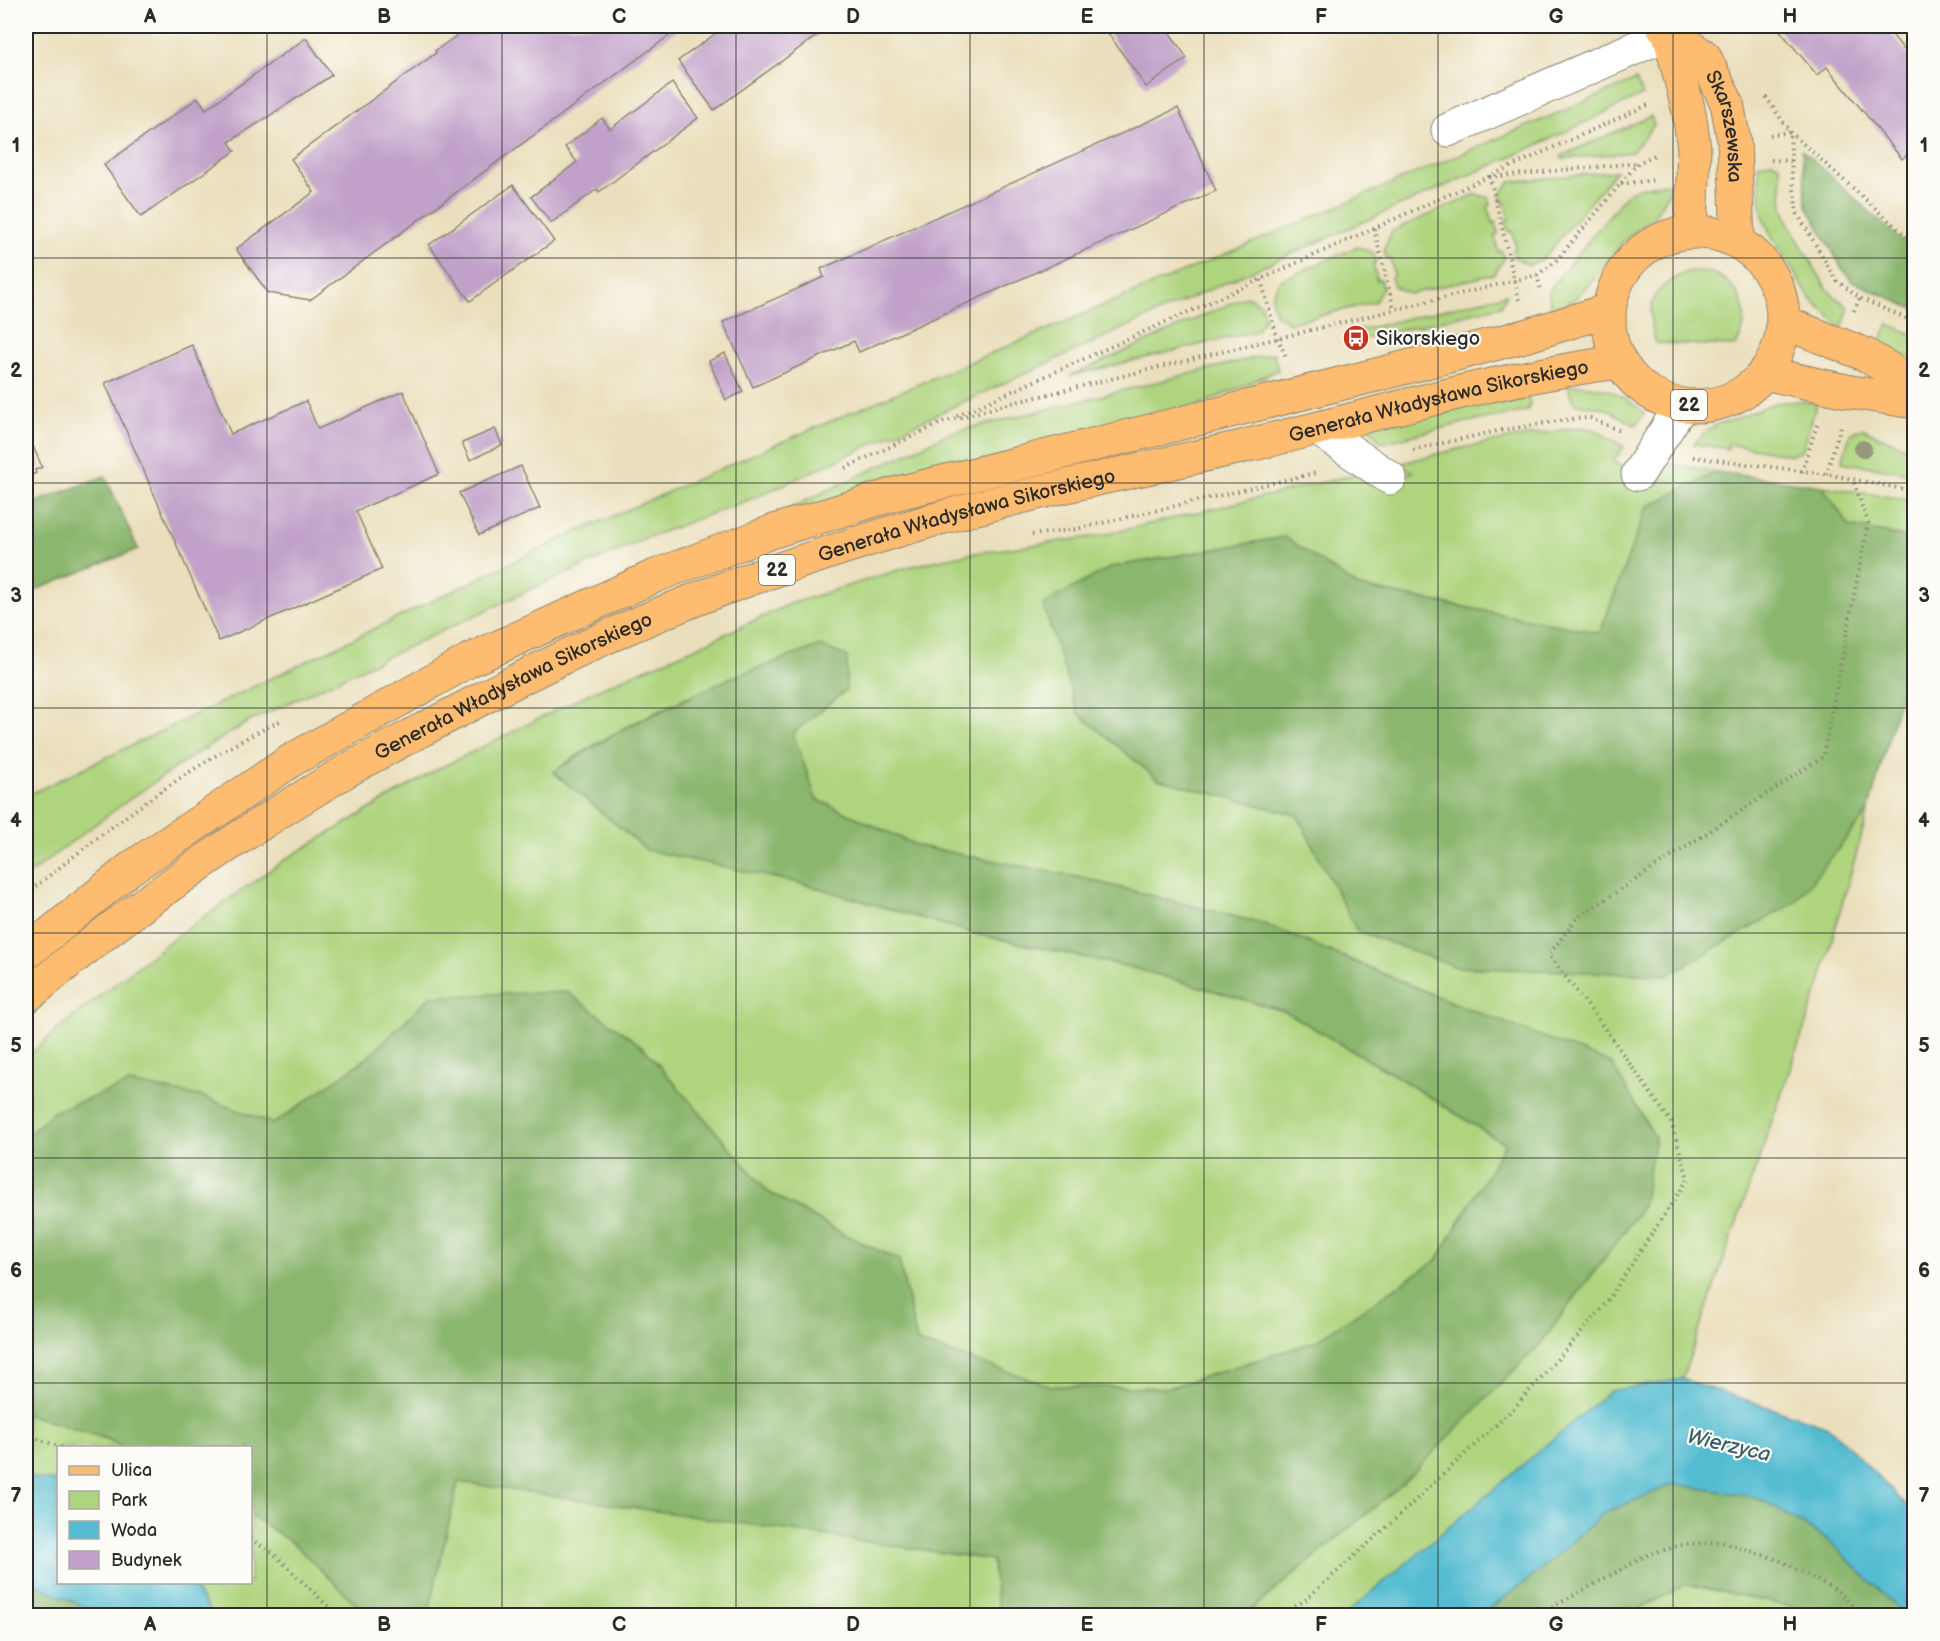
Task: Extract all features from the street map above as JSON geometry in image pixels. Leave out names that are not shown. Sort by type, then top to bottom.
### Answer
[{"type":"main road","name":"Skarszewska","points":[[1666,29],[1689,112],[1694,148],[1691,232]]},
{"type":"main road","name":"Skarszewska","points":[[1666,29],[1704,56],[1727,103],[1734,141],[1738,242]]},
{"type":"main road","name":"22","points":[[1691,232],[1715,234],[1738,242],[1763,263],[1779,290],[1784,322],[1778,349],[1764,373],[1741,394],[1712,404],[1682,405],[1658,397],[1636,382],[1620,362],[1611,337],[1609,310],[1617,281],[1635,256],[1660,239],[1691,232]]},
{"type":"main road","name":"Generała Władysława Sikorskiego","points":[[26,953],[131,868],[292,760],[470,660],[655,576],[774,531],[898,493],[1384,373],[1528,335],[1609,310]]},
{"type":"main road","points":[[1784,322],[1864,354],[1914,384]]},
{"type":"main road","name":"Generała Władysława Sikorskiego","points":[[26,997],[139,908],[246,834],[334,778],[529,673],[645,620],[752,578],[853,544],[973,509],[1318,429],[1478,388],[1536,375],[1620,362]]},
{"type":"main road","points":[[1764,373],[1851,392],[1914,402]]},
{"type":"lane","points":[[1448,130],[1666,29]]},
{"type":"lane","points":[[1646,461],[1682,405]]},
{"type":"lane","points":[[1318,429],[1378,470]]},
{"type":"lane","points":[[26,934],[67,920]]},
{"type":"path","points":[[943,422],[1656,101]]},
{"type":"path","points":[[1790,132],[1797,213],[1837,280],[1860,298],[1914,322]]},
{"type":"path","points":[[1760,136],[1790,132],[1914,243]]},
{"type":"path","points":[[1490,177],[1638,163],[1667,150]]},
{"type":"path","points":[[1638,163],[1620,184],[1666,178]]},
{"type":"path","points":[[1490,177],[1514,280]]},
{"type":"path","points":[[1374,229],[1394,309]]},
{"type":"path","points":[[1261,280],[1277,338],[1289,363]]},
{"type":"path","points":[[1802,472],[1821,412]]},
{"type":"path","points":[[1826,474],[1844,416]]},
{"type":"path","points":[[1022,537],[1077,529],[1378,470],[1467,437],[1570,419],[1590,418],[1613,427],[1646,461],[1695,457],[1826,474],[1914,491]]},
{"type":"path","points":[[1280,1616],[1304,1601],[1515,1407],[1602,1309],[1688,1179],[1671,1122],[1603,1026],[1549,956],[1578,918],[1823,757],[1868,523],[1853,480]]},
{"type":"path","points":[[26,1435],[58,1446]]},
{"type":"path","points":[[252,1540],[273,1553],[338,1616]]},
{"type":"path","points":[[1536,1616],[1544,1609],[1649,1554],[1686,1544],[1722,1542],[1779,1560],[1838,1591],[1862,1616]]},
{"type":"green space","points":[[1636,80],[1643,95],[1531,148],[1157,313],[759,496],[649,537],[534,588],[250,721],[135,795],[26,877],[26,796],[559,540],[779,443]]},
{"type":"green space","points":[[1651,116],[1654,125],[1632,152],[1562,159],[1561,156]]},
{"type":"green space","points":[[1802,150],[1914,252],[1914,309],[1852,281],[1843,270],[1807,206]]},
{"type":"green space","points":[[1773,161],[1780,166],[1783,207],[1789,224],[1825,286],[1849,308],[1842,328],[1810,298],[1765,222],[1761,207],[1758,165]]},
{"type":"green space","points":[[1616,171],[1540,261],[1529,265],[1514,257],[1513,249],[1516,248],[1512,231],[1508,232],[1506,220],[1509,219],[1505,202],[1502,202],[1500,195],[1510,182]]},
{"type":"green space","points":[[1674,183],[1655,215],[1624,240],[1576,298],[1551,310],[1549,294],[1552,286],[1625,196],[1641,187]]},
{"type":"green space","points":[[1476,194],[1489,198],[1491,205],[1488,206],[1492,223],[1496,222],[1498,234],[1495,235],[1498,252],[1502,251],[1504,259],[1494,274],[1409,294],[1394,286],[1390,258],[1386,259],[1384,249],[1392,231]]},
{"type":"green space","points":[[1357,247],[1373,252],[1377,280],[1381,279],[1383,288],[1375,302],[1290,323],[1275,314],[1271,298],[1279,281]]},
{"type":"green space","points":[[1690,271],[1718,275],[1737,294],[1744,311],[1744,320],[1740,338],[1735,346],[1656,343],[1651,318],[1654,298],[1667,283]]},
{"type":"green space","points":[[1507,294],[1501,306],[1347,343],[1344,334]]},
{"type":"green space","points":[[1247,296],[1261,304],[1265,318],[1256,331],[1070,376]]},
{"type":"green space","points":[[1888,324],[1914,335],[1914,359],[1879,344]]},
{"type":"green space","points":[[1274,353],[1278,370],[1198,406],[750,527],[950,433]]},
{"type":"green space","points":[[1568,385],[1591,386],[1610,391],[1627,399],[1645,413],[1635,425],[1604,408],[1577,404],[1571,398]]},
{"type":"green space","points":[[1527,392],[1530,404],[1528,410],[1523,412],[1467,422],[1382,443],[1369,427]]},
{"type":"green space","points":[[1801,401],[1817,403],[1802,451],[1792,455],[1728,444],[1728,449],[1694,444],[1717,424],[1774,403]]},
{"type":"green space","points":[[1582,427],[1596,430],[1624,447],[1613,461],[1632,472],[1659,481],[1673,464],[1717,472],[1647,507],[1600,633],[1359,587],[1284,537],[1111,567],[1157,779],[1297,815],[1357,931],[1794,903],[1868,812],[1819,986],[1682,1379],[1610,1392],[1345,1615],[1245,1615],[1401,1485],[1541,1343],[1643,1206],[1436,996],[1267,925],[1082,878],[918,846],[816,799],[793,733],[846,690],[819,646],[716,685],[648,716],[615,733],[553,772],[647,850],[804,884],[976,934],[1134,968],[1284,1011],[1396,1076],[1505,1144],[1437,1260],[1315,1342],[1168,1388],[1051,1386],[917,1342],[899,1260],[845,1235],[768,1192],[643,1047],[431,996],[367,1058],[273,1124],[200,1096],[53,1112],[26,1137],[26,1058],[69,1020],[166,944],[286,859],[434,771],[594,691],[790,604],[908,567],[967,554],[1099,536],[1357,474],[1369,483],[1413,472],[1400,464],[1445,452]]},
{"type":"green space","points":[[1861,428],[1914,451],[1914,474],[1842,462],[1850,434]]},
{"type":"green space","points":[[1717,472],[1822,486],[1849,526],[1914,539],[1914,646],[1868,812],[1794,903],[1668,975],[1456,967],[1357,931],[1297,815],[1157,779],[1078,713],[1043,604],[1111,567],[1285,537],[1359,587],[1600,633],[1647,507]]},
{"type":"green space","points":[[105,476],[138,549],[26,594],[26,506]]},
{"type":"green space","points":[[1822,486],[1914,501],[1914,539],[1849,526]]},
{"type":"green space","points":[[819,646],[847,656],[846,690],[793,733],[816,799],[918,846],[1082,878],[1267,925],[1436,996],[1611,1063],[1655,1137],[1643,1206],[1541,1343],[1401,1485],[1245,1615],[999,1616],[992,1560],[458,1482],[428,1615],[367,1615],[294,1544],[252,1516],[252,1446],[122,1446],[104,1438],[26,1414],[26,1137],[53,1112],[130,1083],[200,1096],[274,1124],[367,1058],[431,996],[567,992],[643,1047],[768,1192],[845,1235],[899,1260],[917,1342],[1051,1386],[1168,1388],[1314,1342],[1437,1260],[1505,1144],[1396,1076],[1284,1011],[1134,968],[976,934],[804,884],[647,850],[553,772],[621,730],[730,678]]},
{"type":"green space","points":[[26,1414],[104,1438],[122,1446],[57,1446],[57,1482],[26,1477]]},
{"type":"green space","points":[[458,1481],[992,1560],[999,1615],[428,1616]]},
{"type":"green space","points":[[1673,1484],[1757,1497],[1827,1539],[1905,1615],[1815,1615],[1811,1611],[1686,1584],[1628,1615],[1481,1616],[1530,1579],[1604,1513]]},
{"type":"green space","points":[[252,1516],[294,1544],[367,1615],[213,1615],[191,1584],[252,1584]]},
{"type":"green space","points":[[26,1584],[39,1586],[102,1615],[26,1615]]},
{"type":"green space","points":[[1686,1584],[1811,1611],[1815,1615],[1628,1616]]},
{"type":"water","name":"Wierzyca","points":[[1682,1379],[1829,1427],[1914,1513],[1914,1615],[1905,1615],[1827,1539],[1757,1497],[1673,1484],[1604,1513],[1530,1579],[1481,1615],[1345,1615],[1610,1391]]},
{"type":"water","points":[[26,1477],[57,1482],[57,1584],[191,1584],[213,1615],[102,1615],[39,1586],[26,1584]]},
{"type":"building","points":[[470,26],[682,26],[310,300],[268,293],[236,249],[314,192],[291,159]]},
{"type":"building","points":[[726,26],[830,26],[714,110],[678,61]]},
{"type":"building","points":[[1103,26],[1165,26],[1187,58],[1146,87]]},
{"type":"building","points":[[1776,26],[1869,26],[1873,30],[1879,26],[1885,26],[1914,62],[1914,154],[1912,151],[1902,159],[1827,67],[1817,75]]},
{"type":"building","points":[[306,38],[332,75],[229,142],[235,151],[141,217],[104,165],[198,98],[206,109]]},
{"type":"building","points":[[672,83],[698,118],[599,192],[597,189],[551,223],[531,197],[577,162],[565,147],[602,118],[610,129]]},
{"type":"building","points":[[1178,108],[1216,191],[859,352],[854,341],[753,387],[723,322],[824,277],[821,269]]},
{"type":"building","points":[[513,185],[554,241],[470,301],[429,245]]},
{"type":"building","points":[[192,345],[231,434],[306,401],[318,429],[403,391],[439,474],[356,511],[382,569],[219,641],[105,383]]},
{"type":"building","points":[[725,353],[743,392],[726,400],[709,361]]},
{"type":"building","points":[[495,429],[502,445],[470,460],[462,443]]},
{"type":"building","points":[[26,430],[42,467],[26,478]]},
{"type":"building","points":[[521,466],[540,508],[479,535],[459,493]]},
{"type":"place","name":"Sikorskiego","points":[[1356,338]]}]
